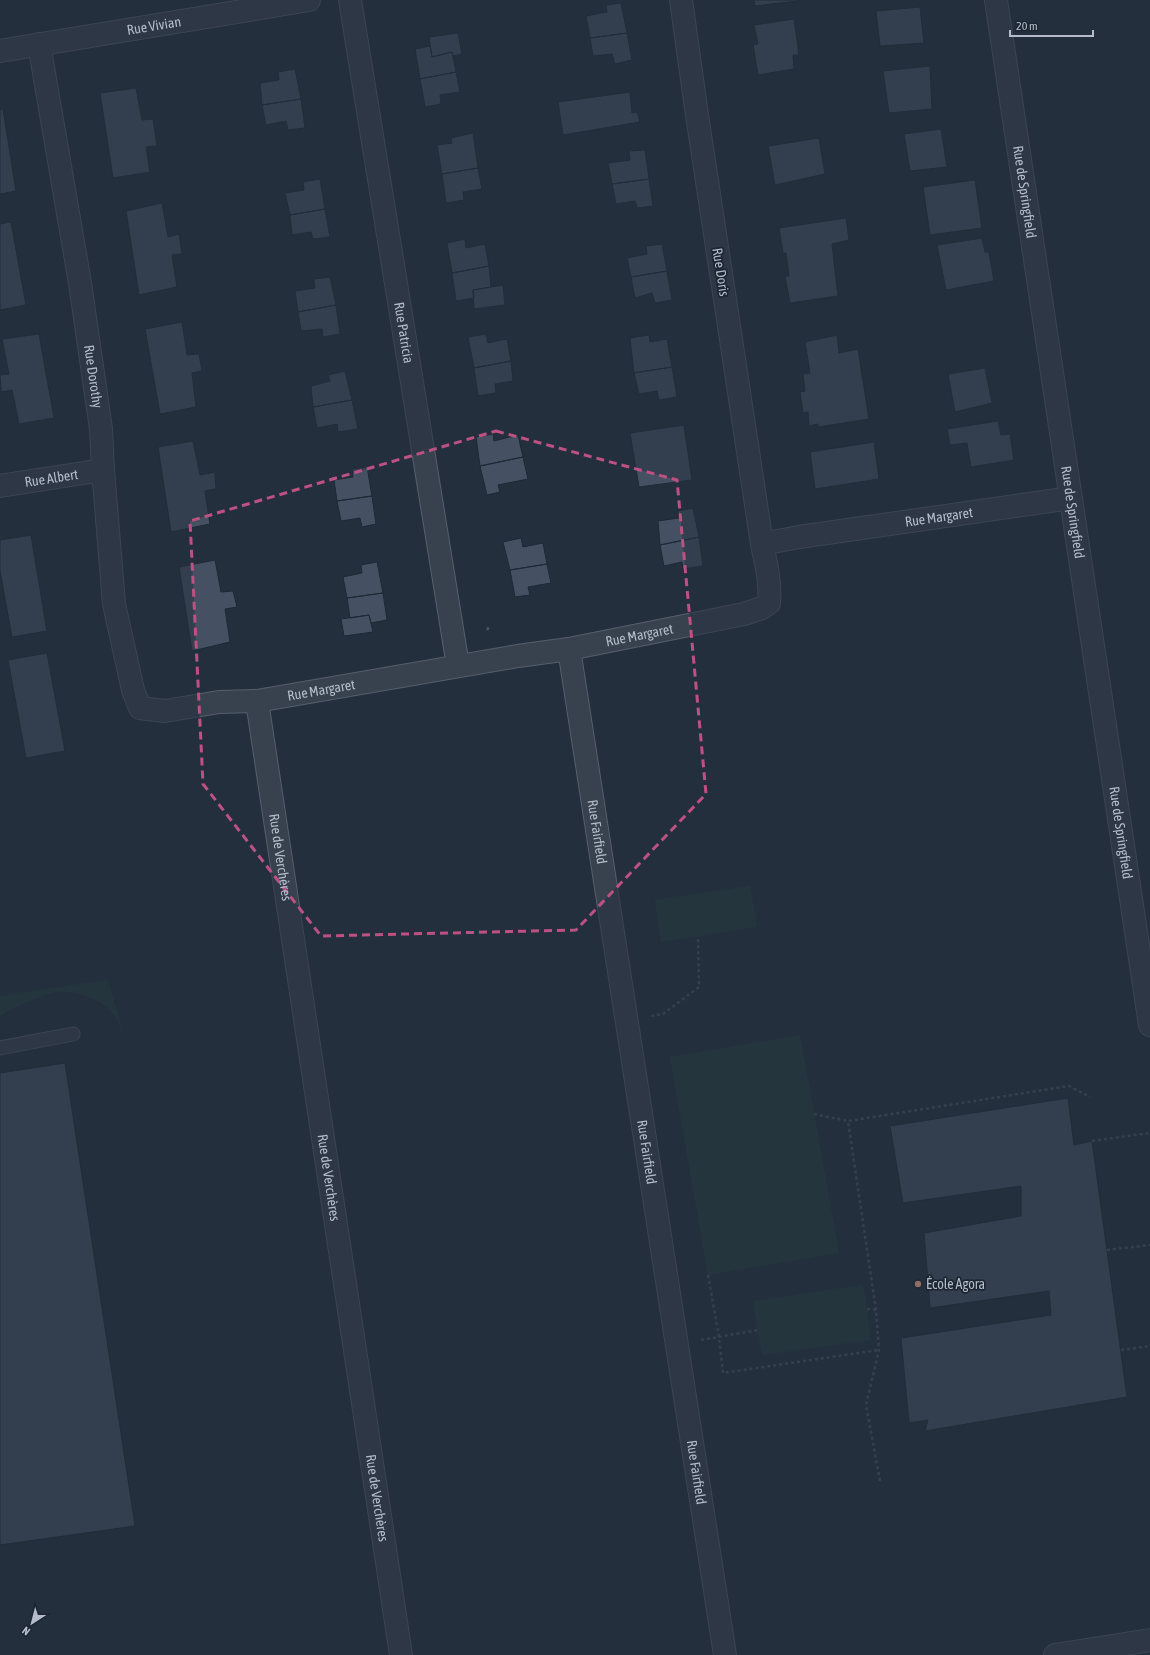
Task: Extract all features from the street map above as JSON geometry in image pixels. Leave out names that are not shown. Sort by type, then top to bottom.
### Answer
[{"type":"street","name":"Rue Vivian","points":[[0,51],[309,0]]},
{"type":"street","name":"Rue Patricia","points":[[350,0],[458,666]]},
{"type":"street","name":"Rue Doris","points":[[681,0],[699,131],[762,544]]},
{"type":"street","name":"Rue de Springfield","points":[[996,0],[1150,1025]]},
{"type":"street","name":"Rue Dorothy","points":[[39,44],[81,291],[102,429],[103,470],[114,604],[133,690],[140,708]]},
{"type":"street","name":"Rue Albert","points":[[0,486],[103,470]]},
{"type":"street","name":"Rue Margaret","points":[[140,708],[165,711],[219,702],[257,701],[458,666],[569,649],[744,614],[762,608],[769,603],[770,594],[768,575],[762,544],[807,536],[1071,498]]},
{"type":"street","name":"Rue Fairfield","points":[[569,649],[725,1655]]},
{"type":"street","name":"Rue de Verchères","points":[[257,701],[401,1655]]},
{"type":"street","points":[[1055,1655],[1150,1640]]},
{"type":"lane","points":[[0,1048],[73,1034]]},
{"type":"path","points":[[649,1016],[663,1014],[699,987],[698,936]]},
{"type":"path","points":[[814,1114],[848,1121],[1069,1086],[1090,1097]]},
{"type":"path","points":[[848,1121],[876,1310],[879,1350],[866,1405],[880,1481]]},
{"type":"path","points":[[1092,1141],[1150,1133]]},
{"type":"path","points":[[1107,1250],[1150,1245]]},
{"type":"path","points":[[708,1275],[719,1337],[723,1373],[879,1350]]},
{"type":"path","points":[[867,1308],[876,1310]]},
{"type":"path","points":[[698,1341],[758,1330]]},
{"type":"path","points":[[1120,1350],[1150,1346]]},
{"type":"highlighted area","points":[[496,431],[677,480],[706,794],[576,930],[321,936],[203,784],[190,521]]},
{"type":"green space","points":[[750,886],[757,927],[661,942],[655,900]]},
{"type":"green space","points":[[108,980],[123,1033],[117,1019],[105,1006],[88,997],[69,992],[51,993],[15,1007],[0,1016],[0,996]]},
{"type":"green space","points":[[800,1035],[839,1253],[708,1275],[670,1057]]},
{"type":"green space","points":[[863,1285],[871,1340],[762,1355],[753,1301]]},
{"type":"building","points":[[754,0],[797,0],[798,1],[755,6]]},
{"type":"building","points":[[621,3],[627,33],[590,38],[586,16],[607,12],[606,5]]},
{"type":"building","points":[[920,7],[924,43],[880,46],[876,11]]},
{"type":"building","points":[[794,19],[799,55],[793,55],[794,69],[758,75],[753,45],[758,44],[754,25]]},
{"type":"building","points":[[458,33],[462,54],[453,56],[452,52],[432,57],[429,37]]},
{"type":"building","points":[[627,33],[632,60],[615,64],[612,54],[593,56],[590,38]]},
{"type":"building","points":[[430,46],[432,57],[452,52],[456,72],[420,79],[415,49]]},
{"type":"building","points":[[930,66],[932,109],[889,113],[883,71]]},
{"type":"building","points":[[295,69],[301,99],[262,105],[260,83],[279,80],[278,72]]},
{"type":"building","points":[[456,72],[460,92],[440,95],[441,104],[425,107],[420,79]]},
{"type":"building","points":[[136,88],[142,120],[153,119],[157,146],[146,147],[150,172],[113,178],[100,93]]},
{"type":"building","points":[[630,92],[632,113],[637,112],[640,122],[563,135],[558,102]]},
{"type":"building","points":[[301,99],[305,128],[288,130],[286,121],[266,125],[262,105]]},
{"type":"building","points":[[0,109],[3,109],[16,191],[0,194]]},
{"type":"building","points":[[941,129],[947,167],[910,171],[904,134]]},
{"type":"building","points":[[473,133],[478,168],[442,174],[437,145],[452,143],[451,138]]},
{"type":"building","points":[[819,138],[825,174],[775,185],[768,146]]},
{"type":"building","points":[[645,150],[649,179],[612,184],[608,163],[630,160],[629,151]]},
{"type":"building","points":[[478,168],[482,189],[463,192],[464,200],[446,203],[442,174]]},
{"type":"building","points":[[320,179],[325,209],[290,215],[285,193],[304,190],[303,182]]},
{"type":"building","points":[[649,179],[653,206],[637,208],[635,201],[616,204],[612,184]]},
{"type":"building","points":[[975,180],[982,228],[930,235],[923,187]]},
{"type":"building","points":[[162,203],[168,237],[179,234],[182,254],[172,255],[177,287],[139,295],[126,211]]},
{"type":"building","points":[[325,209],[330,237],[313,239],[311,232],[292,235],[290,215]]},
{"type":"building","points":[[846,218],[849,240],[832,244],[838,296],[790,303],[785,276],[789,276],[786,253],[783,253],[779,228]]},
{"type":"building","points":[[11,222],[26,305],[0,310],[0,224]]},
{"type":"building","points":[[982,238],[985,252],[989,252],[994,281],[946,290],[937,245]]},
{"type":"building","points":[[465,239],[466,248],[485,244],[489,266],[452,273],[447,243]]},
{"type":"building","points":[[662,244],[667,271],[631,277],[627,258],[647,254],[646,246]]},
{"type":"building","points":[[489,266],[491,287],[473,290],[474,298],[456,301],[452,273]]},
{"type":"building","points":[[667,271],[672,300],[655,303],[652,293],[635,298],[631,277]]},
{"type":"building","points":[[330,277],[336,305],[298,312],[295,291],[315,288],[314,279]]},
{"type":"building","points":[[503,285],[505,305],[474,309],[473,290]]},
{"type":"building","points":[[336,305],[340,334],[323,337],[322,329],[301,331],[298,312]]},
{"type":"building","points":[[182,322],[187,355],[199,354],[202,371],[192,373],[196,407],[160,414],[145,329]]},
{"type":"building","points":[[39,334],[54,418],[19,424],[12,390],[1,392],[0,375],[9,374],[2,339]]},
{"type":"building","points":[[486,334],[488,343],[507,339],[511,361],[474,368],[468,337]]},
{"type":"building","points":[[649,335],[650,342],[667,339],[672,367],[634,373],[630,338]]},
{"type":"building","points":[[837,335],[839,353],[858,349],[869,419],[818,427],[818,424],[809,426],[808,412],[803,413],[800,392],[805,391],[803,374],[810,373],[805,342]]},
{"type":"building","points":[[511,361],[513,381],[495,384],[496,393],[478,396],[474,368]]},
{"type":"building","points":[[672,367],[677,397],[659,400],[657,391],[639,394],[634,373]]},
{"type":"building","points":[[985,368],[992,403],[955,412],[948,374]]},
{"type":"building","points":[[345,371],[352,400],[313,407],[311,386],[330,381],[328,375]]},
{"type":"building","points":[[352,400],[358,429],[338,432],[337,424],[317,428],[313,407]]},
{"type":"building","points":[[998,421],[1001,435],[1010,434],[1014,460],[971,467],[967,443],[950,445],[947,429]]},
{"type":"building","points":[[684,425],[692,480],[639,487],[630,433]]},
{"type":"building","points":[[493,434],[494,441],[518,435],[523,457],[480,466],[476,437]]},
{"type":"building","points":[[193,441],[200,475],[215,472],[216,489],[205,491],[210,524],[171,532],[158,447]]},
{"type":"building","points":[[874,442],[879,479],[815,489],[810,452]]},
{"type":"building","points":[[523,457],[528,479],[498,485],[500,492],[487,495],[480,466]]},
{"type":"building","points":[[367,467],[372,496],[337,501],[334,480],[353,477],[352,469]]},
{"type":"building","points":[[372,496],[376,524],[362,527],[360,518],[341,521],[337,501]]},
{"type":"building","points":[[693,508],[699,537],[660,545],[658,521],[679,518],[678,511]]},
{"type":"building","points":[[31,535],[47,631],[12,637],[0,571],[0,540]]},
{"type":"building","points":[[699,537],[703,566],[683,569],[682,562],[664,566],[660,545]]},
{"type":"building","points":[[521,538],[523,547],[543,543],[547,564],[510,570],[503,542]]},
{"type":"building","points":[[215,560],[221,592],[233,591],[237,607],[225,609],[230,642],[192,651],[179,567]]},
{"type":"building","points":[[377,562],[383,593],[347,598],[343,577],[362,573],[361,565]]},
{"type":"building","points":[[547,564],[551,583],[528,587],[530,595],[515,597],[510,570]]},
{"type":"building","points":[[383,593],[387,620],[371,623],[369,615],[350,618],[347,598]]},
{"type":"building","points":[[369,615],[373,632],[344,636],[341,619]]},
{"type":"building","points":[[47,653],[65,751],[26,758],[8,660]]},
{"type":"building","points":[[65,1063],[135,1526],[0,1545],[0,1073]]},
{"type":"building","name":"École Agora","points":[[1068,1098],[1074,1145],[1092,1141],[1127,1397],[925,1431],[928,1420],[909,1423],[901,1338],[1051,1315],[1049,1291],[930,1308],[924,1233],[1021,1216],[1021,1186],[903,1203],[890,1126]]},
{"type":"place","name":"École Agora","points":[[918,1284]]}]
